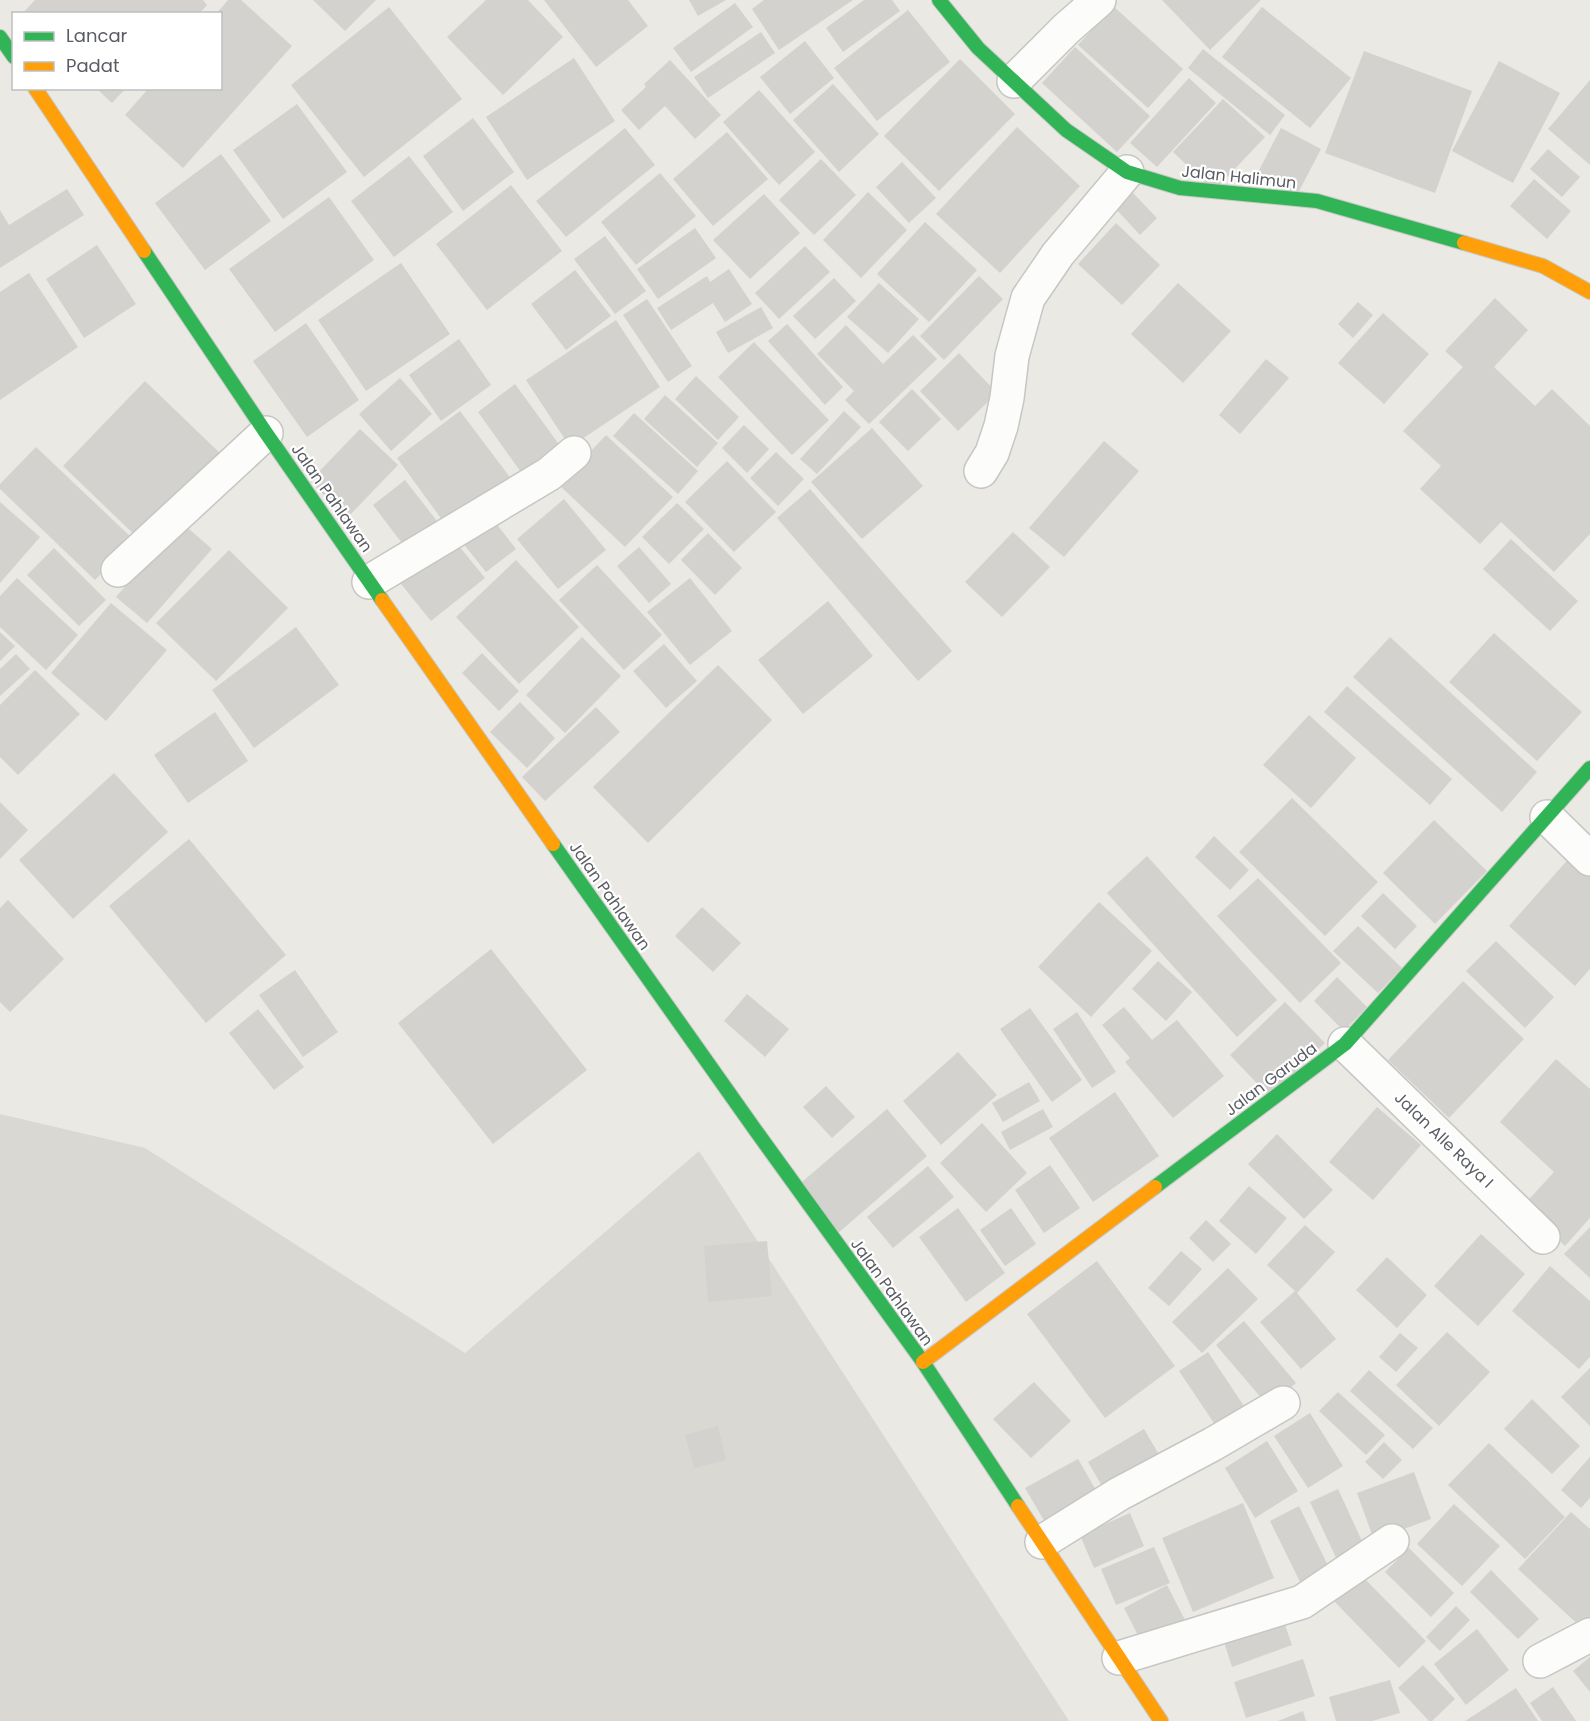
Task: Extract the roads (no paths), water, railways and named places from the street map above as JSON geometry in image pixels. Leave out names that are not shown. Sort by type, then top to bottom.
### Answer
[{"type":"main road","name":"Jalan Halimun","points":[[939,0],[978,48],[1066,130],[1127,172],[1180,189],[1317,201],[1543,266],[1590,292]]},
{"type":"main road","points":[[0,37],[12,54]]},
{"type":"main road","name":"Jalan Pahlawan","points":[[36,90],[266,433],[369,582],[756,1131],[923,1362],[1161,1721]]},
{"type":"main road","name":"Jalan Garuda","points":[[923,1362],[1345,1044],[1590,768]]},
{"type":"street","points":[[1014,81],[1099,0]]},
{"type":"street","points":[[981,471],[992,453],[1001,426],[1012,356],[1028,298],[1058,254],[1127,172]]},
{"type":"street","points":[[118,570],[266,433]]},
{"type":"street","points":[[369,582],[549,474],[574,453]]},
{"type":"street","points":[[1547,817],[1590,859]]},
{"type":"street","name":"Jalan Alle Raya I","points":[[1345,1044],[1543,1237]]},
{"type":"street","points":[[1042,1542],[1119,1494],[1213,1444],[1283,1403]]},
{"type":"street","points":[[1119,1658],[1302,1602],[1392,1541]]},
{"type":"street","points":[[1540,1661],[1590,1635]]}]
